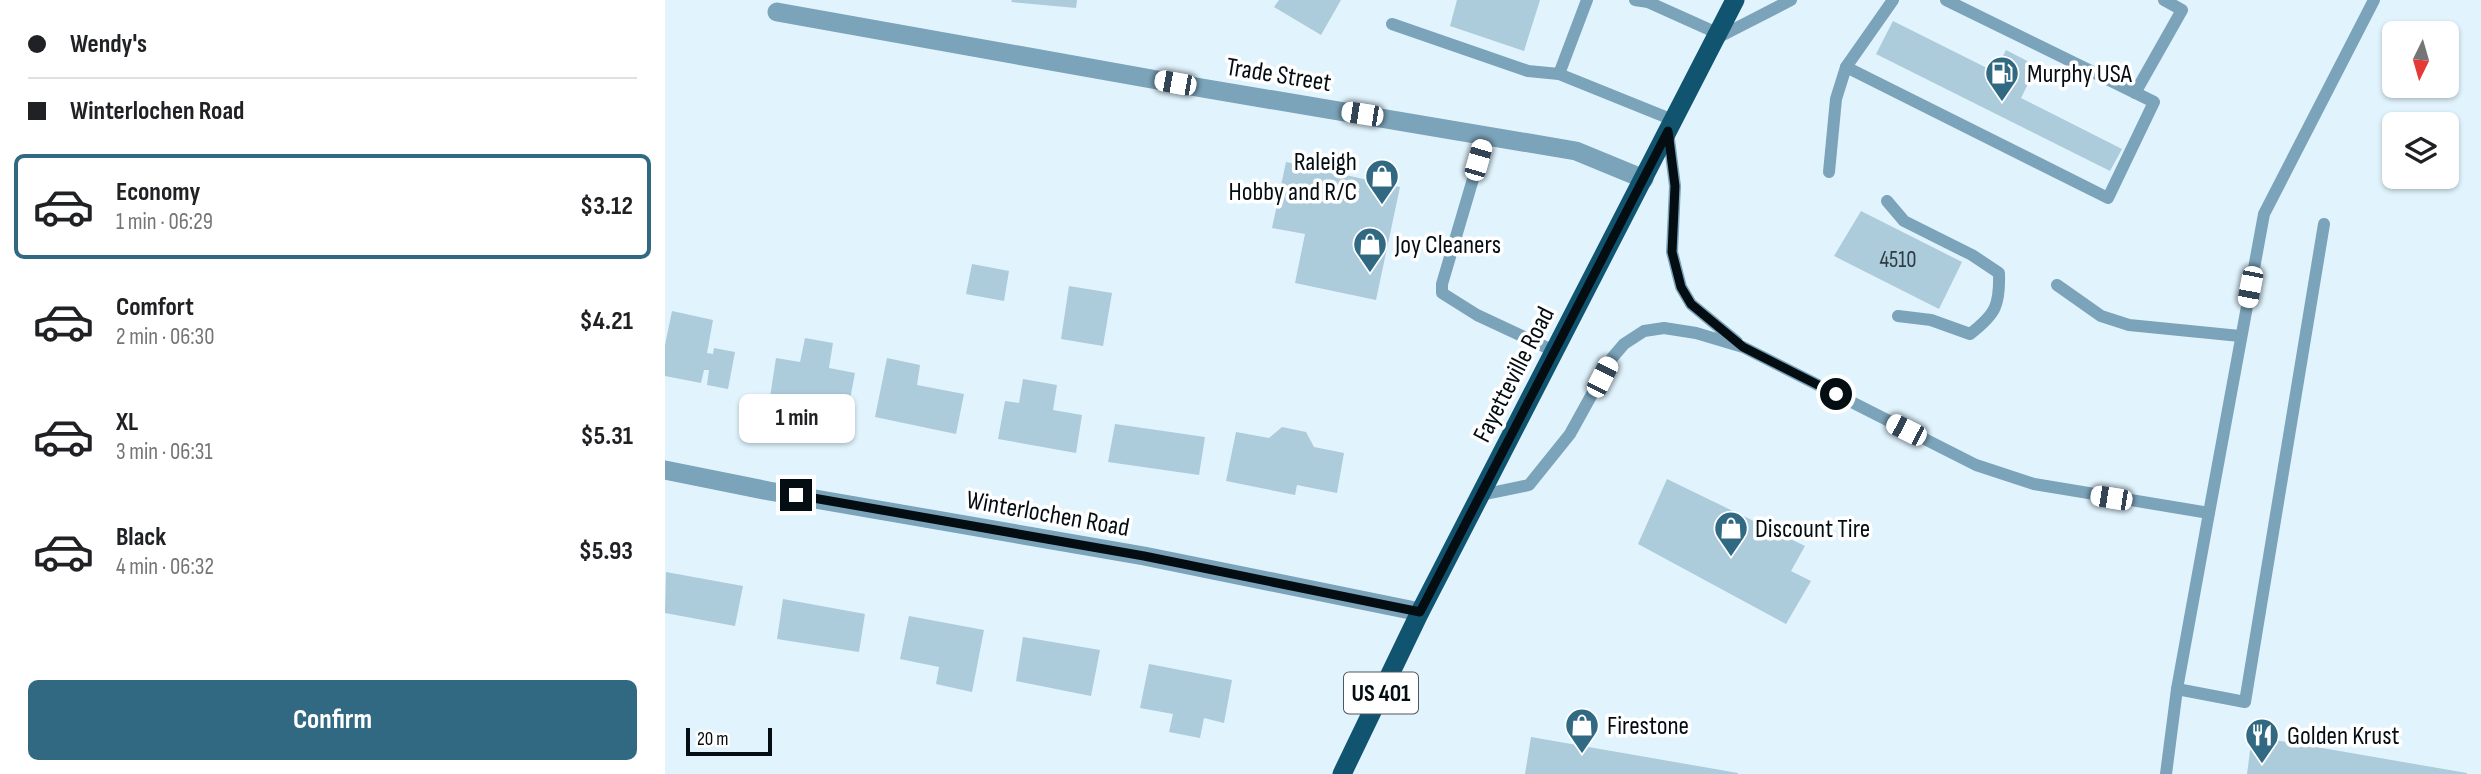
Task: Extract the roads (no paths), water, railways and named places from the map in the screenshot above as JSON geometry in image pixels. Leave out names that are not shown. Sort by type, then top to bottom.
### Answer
[{"type":"highway","name":"Fayetteville Road","points":[[1342,774],[1420,612],[1735,0]]},
{"type":"street","name":"Trade Street","points":[[777,12],[1576,151],[1644,179]]},
{"type":"street","name":"Winterlochen Road","points":[[665,470],[769,491],[1144,556],[1420,612]]},
{"type":"lane","points":[[1559,74],[1587,0]]},
{"type":"lane","points":[[1635,0],[1648,2],[1716,36],[1791,0]]},
{"type":"lane","points":[[1829,172],[1836,99],[1846,67],[1893,0]]},
{"type":"lane","points":[[1846,67],[2108,198],[2154,102],[1946,0]]},
{"type":"lane","points":[[2135,93],[2182,10],[2164,0]]},
{"type":"lane","points":[[2167,774],[2177,689],[2264,214],[2374,0]]},
{"type":"lane","points":[[1392,24],[1528,71],[1559,74],[1671,126],[1675,186],[1672,252],[1681,287],[1691,304],[1743,347]]},
{"type":"lane","points":[[1486,135],[1442,284],[1442,293],[1476,315],[1554,351]]},
{"type":"lane","points":[[1887,201],[1904,221],[1972,254],[1999,273],[2000,295],[1990,319],[1970,334],[1931,320],[1898,316]]},
{"type":"lane","points":[[2177,689],[2245,702],[2324,224]]},
{"type":"lane","points":[[2057,285],[2101,316],[2129,325],[2241,336]]},
{"type":"lane","points":[[1481,495],[1529,485],[1570,433],[1612,358],[1624,344],[1644,331],[1664,328],[1680,329],[1743,347],[1976,465],[2034,484],[2209,513]]},
{"type":"place","name":"Murphy USA","points":[[2002,103]]},
{"type":"place","name":"Raleigh Hobby and R/C","points":[[1382,206]]},
{"type":"place","name":"Joy Cleaners","points":[[1370,274]]},
{"type":"place","name":"Discount Tire","points":[[1731,558]]},
{"type":"place","name":"Firestone","points":[[1582,755]]},
{"type":"place","name":"Golden Krust","points":[[2262,765]]}]
